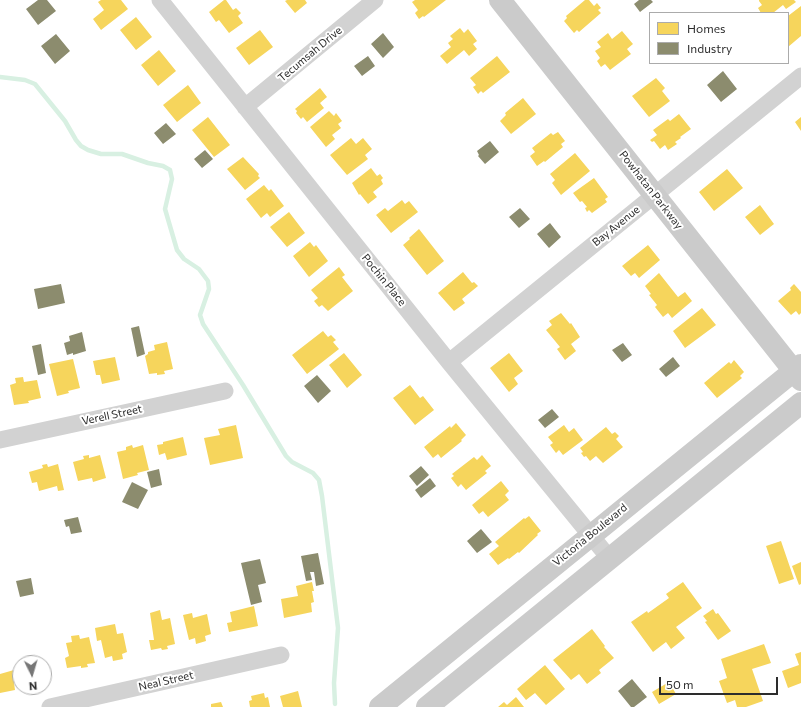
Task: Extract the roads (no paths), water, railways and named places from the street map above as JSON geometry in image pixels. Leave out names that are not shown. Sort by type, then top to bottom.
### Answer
[{"type":"main road","name":"Powhatan Parkway","points":[[500,0],[655,195],[799,372]]},
{"type":"main road","name":"Victoria Boulevard","points":[[380,707],[590,535],[799,372]]},
{"type":"main road","points":[[427,707],[801,403]]},
{"type":"street","name":"Pochin Place","points":[[160,0],[449,362],[610,559]]},
{"type":"street","name":"Tecumsah Drive","points":[[245,107],[375,0]]},
{"type":"street","name":"Bay Avenue","points":[[449,362],[801,76]]},
{"type":"street","name":"Verell Street","points":[[0,440],[224,391]]},
{"type":"street","name":"Neal Street","points":[[50,707],[281,655]]},
{"type":"waterway","points":[[0,77],[25,80],[35,84],[65,121],[76,140],[81,146],[88,150],[101,154],[122,154],[148,163],[163,166],[170,170],[172,179],[165,209],[177,250],[184,259],[199,269],[208,281],[209,289],[200,315],[203,324],[243,385],[286,456],[292,462],[313,473],[319,480],[338,628],[334,683],[335,704]]}]
